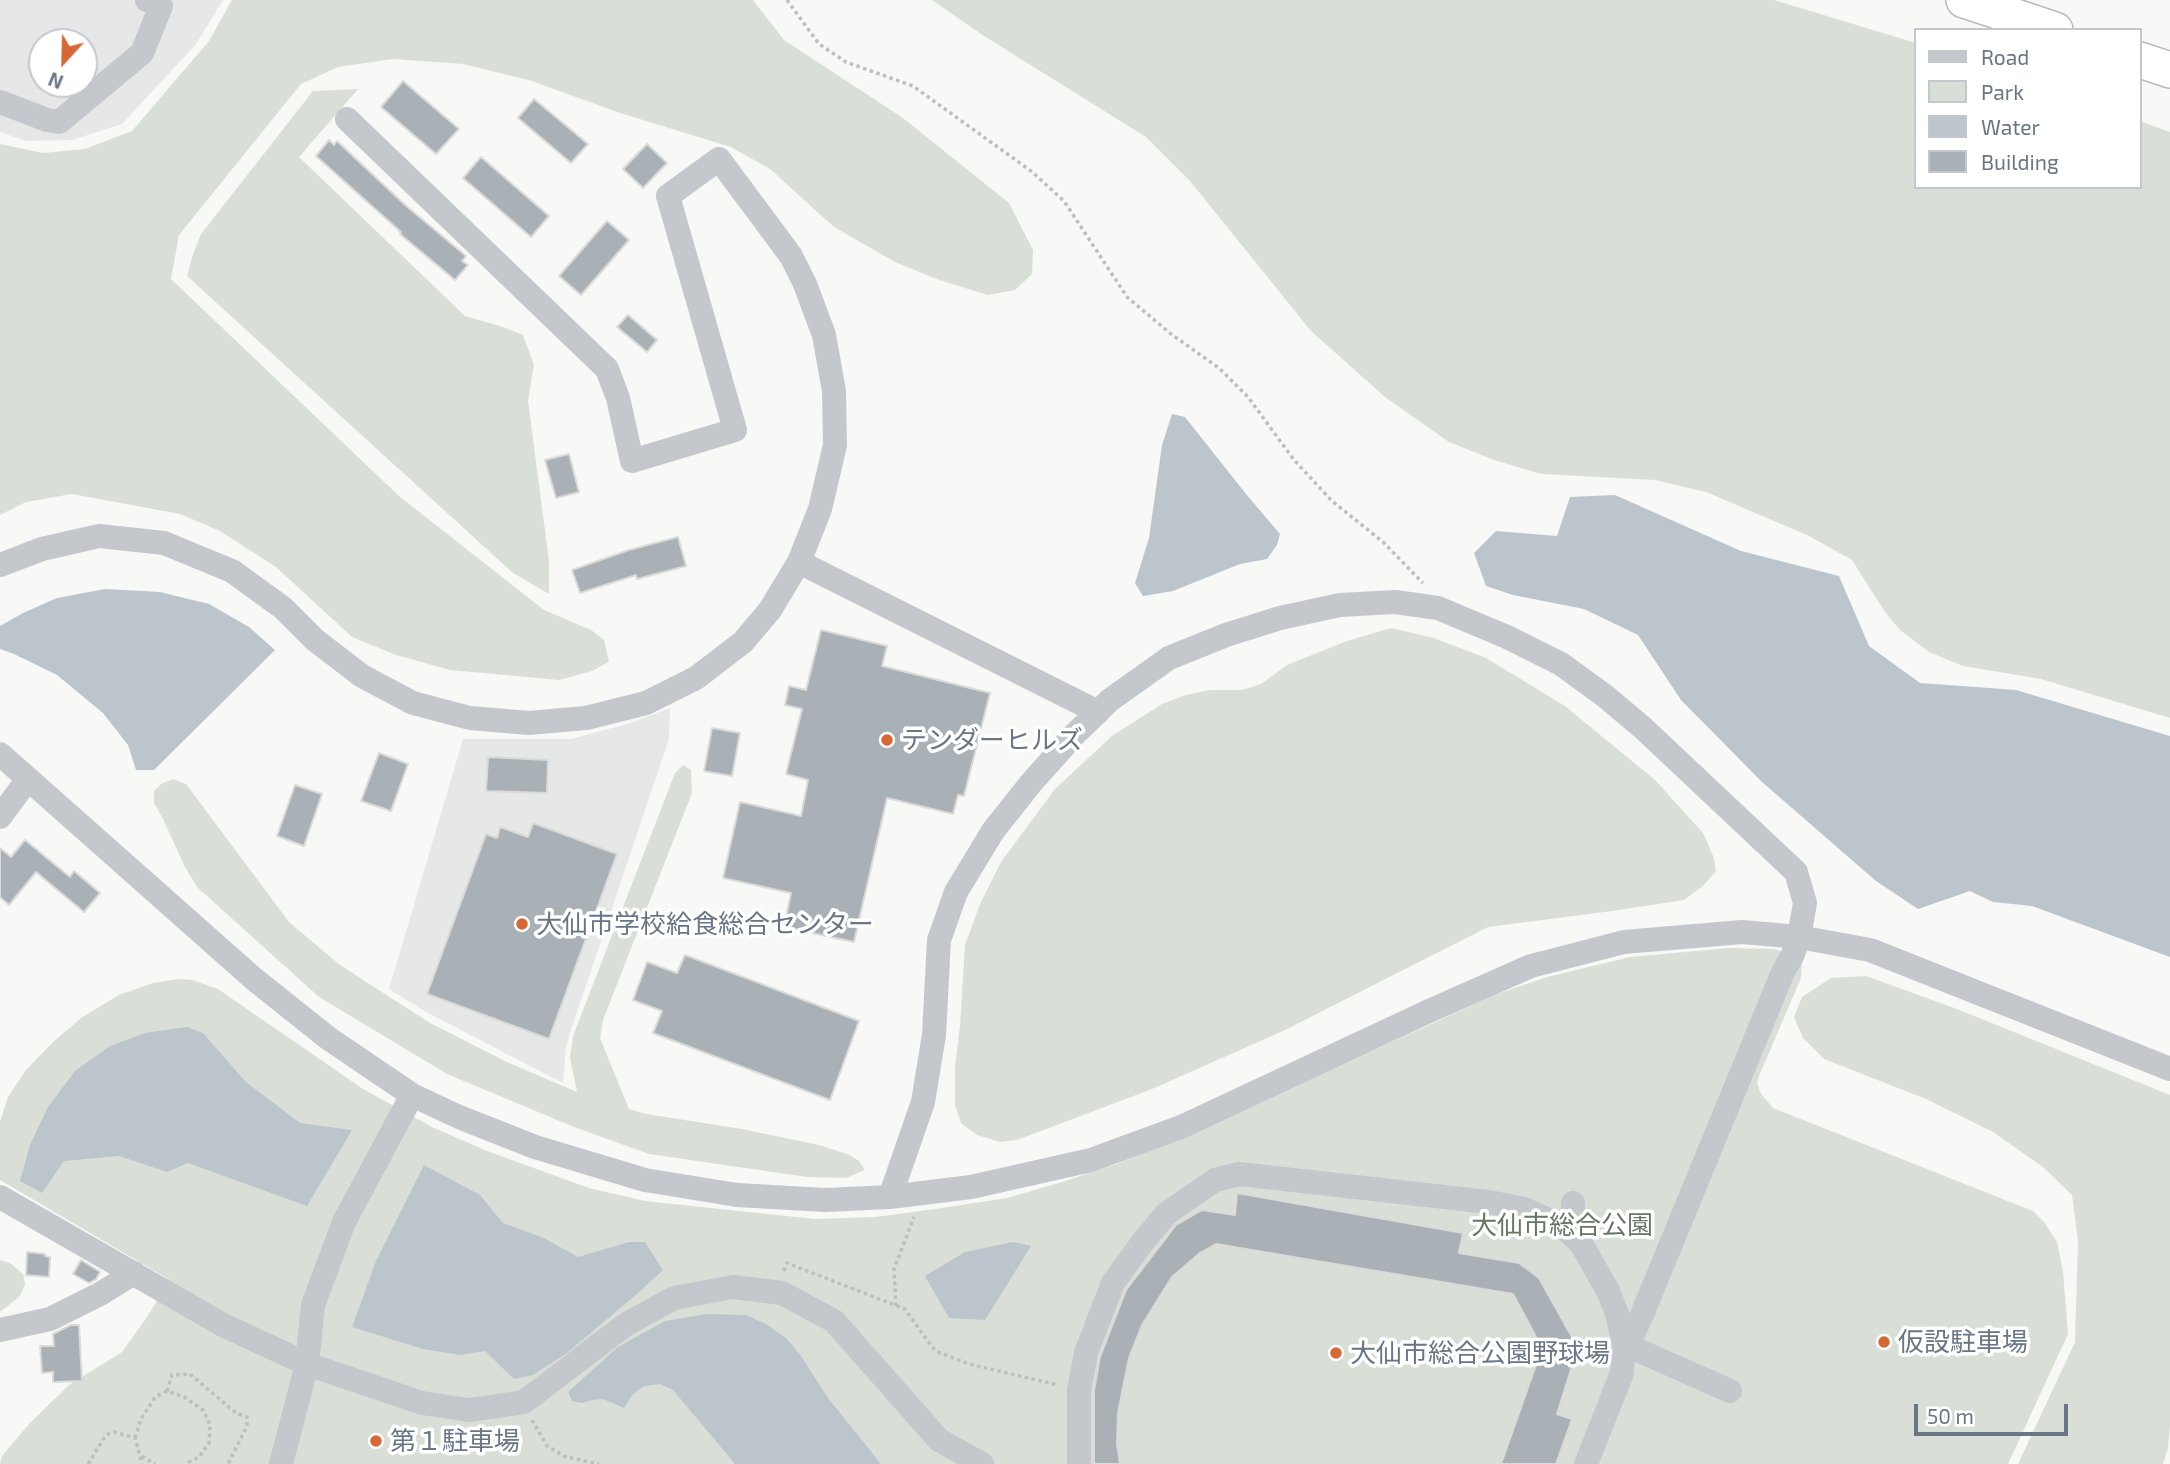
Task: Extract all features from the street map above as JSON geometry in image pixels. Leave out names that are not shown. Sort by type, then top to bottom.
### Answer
[{"type":"highway","points":[[1965,0],[2049,28]]},
{"type":"highway","points":[[2142,61],[2170,70]]},
{"type":"street","points":[[0,102],[59,122],[142,53],[161,6],[147,0]]},
{"type":"street","points":[[0,565],[41,549],[99,536],[164,543],[232,570],[284,608],[316,640],[362,676],[413,703],[470,718],[529,723],[586,718],[646,703],[696,678],[743,642],[770,610],[799,562],[820,509],[835,445],[834,391],[824,335],[805,284],[791,256],[719,159],[668,196],[735,430],[632,461],[618,398],[607,369],[347,119]]},
{"type":"street","points":[[799,562],[1098,712]]},
{"type":"street","points":[[890,1196],[922,1102],[934,1034],[939,940],[956,892],[993,831],[1073,736],[1110,700],[1169,658],[1226,635],[1280,618],[1340,604],[1395,602],[1438,608],[1507,637],[1560,664],[1605,696],[1643,728],[1796,872],[1805,903],[1799,937],[1641,1317],[1632,1336],[1624,1344]]},
{"type":"street","points":[[0,754],[254,979],[328,1038],[412,1095],[535,1147],[645,1180],[737,1195],[825,1200],[890,1196],[971,1187],[1091,1160],[1181,1127],[1429,1011],[1531,967],[1624,942],[1742,932],[1799,937],[1870,950],[2170,1069]]},
{"type":"street","points":[[0,817],[28,779]]},
{"type":"street","points":[[281,1464],[307,1364],[313,1305],[344,1222],[412,1095]]},
{"type":"street","points":[[1079,1464],[1079,1390],[1086,1353],[1113,1283],[1166,1214],[1215,1180],[1240,1174],[1274,1176],[1489,1202],[1524,1209],[1563,1227],[1583,1245]]},
{"type":"street","points":[[0,1197],[223,1325],[307,1364],[422,1403],[468,1410],[524,1402],[625,1325],[674,1298],[733,1287],[782,1293],[834,1321],[939,1440],[982,1464]]},
{"type":"street","points":[[1573,1203],[1573,1213],[1583,1245],[1608,1291],[1624,1344],[1622,1373],[1586,1464]]},
{"type":"street","points":[[0,1330],[50,1319],[134,1273]]},
{"type":"street","points":[[1624,1344],[1730,1391]]},
{"type":"path","points":[[787,0],[819,44],[846,62],[913,86],[1031,171],[1055,193],[1128,297],[1171,334],[1219,368],[1248,397],[1294,460],[1332,501],[1383,542],[1422,580],[1438,608]]},
{"type":"path","points":[[896,1306],[894,1269],[927,1192]]},
{"type":"path","points":[[775,1292],[787,1263],[905,1309],[932,1347],[940,1353],[969,1364],[1079,1390]]},
{"type":"path","points":[[167,1391],[172,1375],[190,1374],[236,1413],[247,1417],[247,1426],[228,1464]]},
{"type":"path","points":[[142,1464],[135,1438],[141,1419],[155,1397],[167,1391],[184,1397],[203,1410],[209,1425],[209,1443],[199,1457],[186,1464]]},
{"type":"path","points":[[524,1402],[547,1446],[566,1457],[599,1464]]},
{"type":"path","points":[[88,1464],[106,1435],[114,1432],[135,1438]]},
{"type":"path","points":[[142,1457],[155,1464]]},
{"type":"shaded area","points":[[0,0],[223,0],[196,44],[122,124],[72,140],[26,141],[0,132]]},
{"type":"shaded area","points":[[670,708],[669,739],[571,1030],[566,1047],[563,1083],[426,1012],[389,989],[463,739],[571,739],[627,724]]},
{"type":"green space","points":[[232,0],[753,0],[784,40],[903,118],[1009,203],[1033,250],[1032,274],[1015,290],[988,295],[939,280],[895,262],[834,227],[770,169],[731,147],[620,113],[532,81],[463,64],[393,59],[338,67],[301,84],[179,235],[171,279],[399,496],[544,610],[591,630],[604,640],[609,662],[592,671],[559,680],[450,670],[396,655],[352,637],[276,567],[220,531],[180,514],[72,494],[26,502],[0,515],[0,144],[43,153],[85,149],[132,131],[209,41]]},
{"type":"green space","points":[[932,0],[1774,0],[1914,42],[1914,189],[2142,189],[2142,122],[2170,132],[2170,718],[2041,679],[1963,666],[1929,652],[1900,630],[1885,612],[1852,560],[1807,535],[1706,492],[1655,480],[1541,474],[1494,460],[1449,442],[1385,397],[1311,331],[1190,181],[1146,137],[984,36]]},
{"type":"green space","points":[[358,89],[299,157],[465,316],[523,335],[534,365],[528,401],[549,561],[549,594],[513,573],[187,276],[201,234],[313,91]]},
{"type":"green space","points":[[1391,628],[1434,638],[1486,658],[1565,706],[1655,780],[1703,833],[1714,858],[1716,871],[1702,887],[1684,900],[1488,927],[1283,1031],[1152,1089],[1017,1140],[1000,1142],[977,1135],[961,1123],[955,1105],[955,1067],[965,945],[980,904],[1001,862],[1055,789],[1112,736],[1162,704],[1210,690],[1242,690],[1261,684],[1287,665],[1347,641]]},
{"type":"green space","points":[[683,765],[691,770],[692,793],[603,1020],[600,1038],[629,1109],[819,1145],[850,1155],[859,1161],[865,1170],[846,1178],[807,1177],[649,1154],[574,1127],[447,1074],[319,997],[197,887],[154,803],[154,791],[161,784],[173,779],[186,784],[289,922],[340,965],[430,1023],[507,1062],[577,1092],[570,1058],[573,1036],[675,773]]},
{"type":"green space","name":"大仙市総合公園","points":[[1729,948],[1774,949],[1799,956],[1802,964],[1801,978],[1757,1083],[1761,1094],[1773,1108],[2033,1211],[2057,1242],[2063,1272],[2068,1334],[2008,1464],[0,1464],[2,1456],[30,1423],[69,1385],[122,1352],[170,1280],[0,1180],[0,1122],[8,1097],[26,1070],[81,1018],[119,995],[153,983],[192,980],[218,989],[363,1089],[432,1127],[487,1151],[589,1188],[645,1201],[815,1219],[875,1217],[935,1209],[1007,1198],[1062,1182],[1117,1164],[1187,1135],[1497,994],[1547,977],[1630,957]]},
{"type":"green space","points":[[1866,976],[1957,1009],[2170,1095],[2170,1425],[2163,1464],[2018,1464],[2075,1342],[2078,1241],[2072,1195],[2043,1167],[1993,1132],[1926,1099],[1824,1059],[1803,1038],[1794,1017],[1802,997],[1831,978]]},
{"type":"green space","points":[[0,1260],[10,1263],[23,1274],[25,1284],[20,1296],[0,1312]]},
{"type":"water","points":[[1172,414],[1185,417],[1280,534],[1277,545],[1267,559],[1240,564],[1173,591],[1143,596],[1135,583],[1149,538],[1162,445]]},
{"type":"water","points":[[1615,495],[1741,551],[1839,576],[1869,646],[1920,683],[2016,690],[2170,736],[2170,957],[2032,906],[1993,902],[1970,891],[1918,909],[1876,881],[1762,782],[1681,700],[1638,635],[1584,609],[1513,595],[1486,586],[1474,553],[1496,531],[1557,536],[1570,497]]},
{"type":"water","points":[[105,589],[160,592],[209,604],[249,627],[275,650],[154,770],[136,770],[128,745],[103,713],[57,675],[0,649],[0,626],[57,598]]},
{"type":"water","points":[[187,1027],[203,1033],[246,1082],[300,1123],[352,1130],[307,1206],[188,1163],[167,1172],[119,1156],[64,1161],[42,1193],[20,1181],[30,1145],[48,1107],[75,1071],[110,1046],[145,1033]]},
{"type":"water","points":[[424,1165],[480,1195],[503,1223],[544,1238],[578,1257],[629,1242],[645,1242],[663,1270],[567,1353],[533,1375],[514,1379],[485,1351],[460,1355],[423,1349],[352,1327],[376,1261]]},
{"type":"water","points":[[1013,1242],[1031,1246],[985,1320],[949,1318],[925,1276],[965,1252]]},
{"type":"water","points":[[707,1314],[746,1315],[766,1324],[787,1339],[828,1398],[881,1464],[735,1464],[673,1390],[660,1384],[644,1386],[633,1394],[624,1408],[603,1399],[582,1403],[572,1401],[568,1392],[618,1347],[665,1321]]},
{"type":"building","points":[[403,81],[459,129],[436,154],[381,107]]},
{"type":"building","points":[[534,99],[588,144],[571,163],[518,118]]},
{"type":"building","points":[[329,140],[334,145],[337,141],[405,205],[466,256],[462,261],[468,265],[455,280],[400,234],[401,232],[316,156]]},
{"type":"building","points":[[647,144],[667,163],[643,188],[623,169]]},
{"type":"building","points":[[481,157],[549,216],[531,237],[463,178]]},
{"type":"building","points":[[607,221],[629,240],[581,295],[559,276]]},
{"type":"building","points":[[628,315],[657,340],[647,352],[617,327]]},
{"type":"building","points":[[569,454],[579,492],[556,498],[545,460]]},
{"type":"building","points":[[678,537],[686,566],[637,579],[636,575],[580,593],[572,570],[629,550]]},
{"type":"building","points":[[821,630],[887,646],[882,666],[990,693],[964,796],[958,795],[953,814],[887,798],[854,942],[784,927],[791,893],[723,878],[740,802],[801,816],[808,780],[786,774],[802,709],[785,705],[789,686],[806,690]]},
{"type":"building","points":[[712,728],[740,733],[732,776],[704,771]]},
{"type":"building","points":[[379,753],[408,764],[391,811],[361,801]]},
{"type":"building","points":[[488,757],[548,760],[547,793],[486,791]]},
{"type":"building","points":[[295,785],[322,794],[304,846],[277,836]]},
{"type":"building","name":"大仙市学校給食総合センター","points":[[533,823],[617,854],[549,1039],[427,994],[486,834],[497,838],[500,827],[528,837]]},
{"type":"building","points":[[25,840],[70,877],[74,871],[100,893],[84,912],[36,872],[9,905],[0,897],[0,848],[11,857]]},
{"type":"building","points":[[685,955],[859,1021],[830,1100],[653,1033],[662,1011],[633,1000],[647,962],[677,973]]},
{"type":"building","points":[[1237,1193],[1463,1233],[1459,1253],[1519,1263],[1539,1278],[1572,1337],[1575,1357],[1557,1414],[1572,1419],[1556,1464],[1501,1464],[1542,1348],[1513,1294],[1216,1244],[1200,1253],[1172,1277],[1142,1325],[1129,1358],[1118,1413],[1117,1444],[1120,1464],[1094,1464],[1094,1391],[1100,1357],[1126,1290],[1176,1225],[1202,1210],[1235,1215]]},
{"type":"building","points":[[27,1252],[50,1257],[49,1277],[26,1275]]},
{"type":"building","points":[[81,1260],[100,1272],[96,1279],[89,1283],[73,1274]]},
{"type":"building","points":[[71,1325],[79,1325],[82,1381],[53,1382],[53,1372],[42,1373],[40,1346],[54,1346],[53,1334]]},
{"type":"place","name":"テンダーヒルズ","points":[[887,740]]},
{"type":"place","name":"大仙市学校給食総合センター","points":[[522,924]]},
{"type":"place","name":"仮設駐車場","points":[[1884,1342]]},
{"type":"place","name":"大仙市総合公園野球場","points":[[1336,1353]]},
{"type":"place","name":"第１駐車場","points":[[376,1441]]}]
